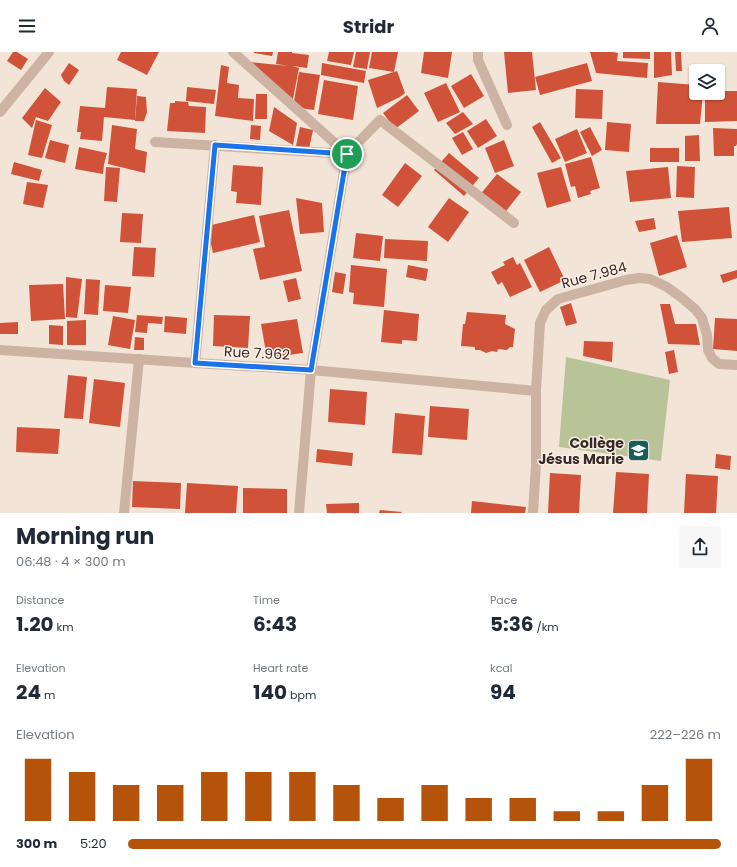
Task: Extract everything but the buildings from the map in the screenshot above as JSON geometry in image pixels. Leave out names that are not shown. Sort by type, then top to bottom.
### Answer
[{"type":"street","points":[[0,112],[49,52]]},
{"type":"street","points":[[233,52],[347,154]]},
{"type":"street","points":[[478,52],[478,60],[507,125]]},
{"type":"street","points":[[299,513],[311,370],[347,154],[380,120],[514,223]]},
{"type":"street","points":[[155,142],[347,154]]},
{"type":"street","points":[[195,363],[215,145]]},
{"type":"street","name":"Rue 7.984","points":[[534,513],[536,391],[540,323],[546,310],[558,299],[626,280],[639,278],[650,279],[667,287],[695,309],[702,318],[707,335],[708,350],[712,358],[719,364],[737,365]]},
{"type":"street","name":"Rue 7.962","points":[[0,350],[311,370],[536,391]]},
{"type":"street","points":[[124,513],[139,359]]},
{"type":"green space","points":[[566,357],[670,380],[661,461],[559,447]]},
{"type":"place","name":"Collège Jésus Marie","points":[[639,451]]},
{"type":"route","points":[[215,145],[347,154],[311,370],[195,363],[215,145]]}]
